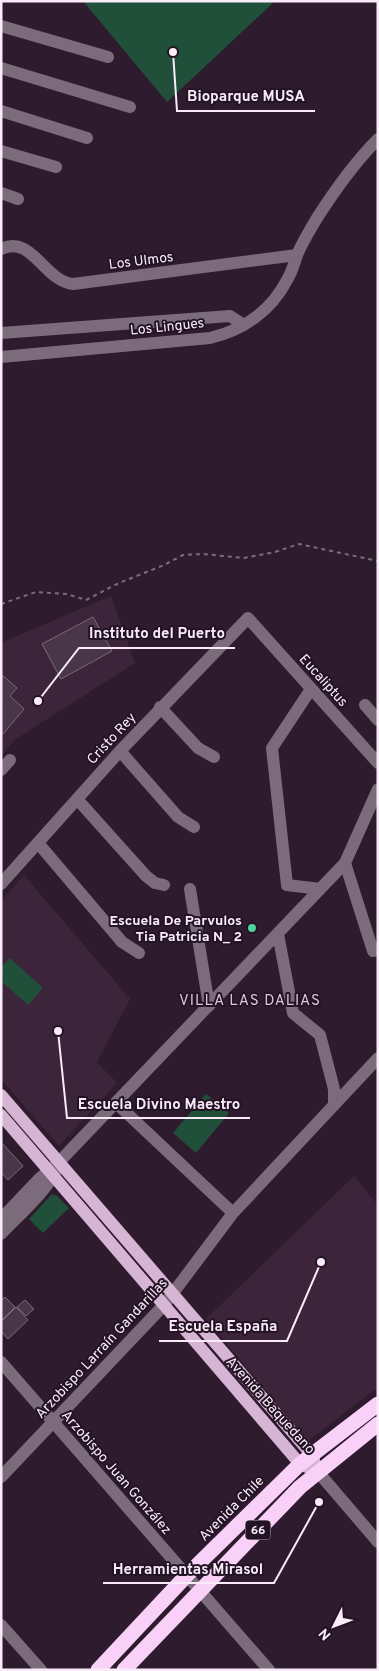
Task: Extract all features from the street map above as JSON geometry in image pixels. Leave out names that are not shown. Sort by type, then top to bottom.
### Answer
[{"type":"highway","name":"Avenida Chile","points":[[98,1670],[187,1576],[306,1459],[378,1404]]},
{"type":"highway","name":"66","points":[[124,1670],[300,1487],[378,1424]]},
{"type":"main road","name":"Avenida Baquedano","points":[[1,1095],[173,1294],[306,1459]]},
{"type":"main road","name":"Avenida Baquedano","points":[[1,1116],[164,1305],[318,1472]]},
{"type":"street","points":[[1,26],[108,57]]},
{"type":"street","points":[[1,68],[130,107]]},
{"type":"street","points":[[1,111],[87,138]]},
{"type":"street","name":"Los Lingues","points":[[1,357],[210,338],[244,325],[264,310],[281,292],[297,255],[332,195],[353,167],[378,139]]},
{"type":"street","points":[[1,152],[56,167]]},
{"type":"street","points":[[1,193],[18,199]]},
{"type":"street","name":"Los Ulmos","points":[[1,249],[14,246],[25,249],[56,278],[72,284],[297,255]]},
{"type":"street","points":[[1,333],[230,316],[244,325]]},
{"type":"street","points":[[154,321],[156,343]]},
{"type":"street","points":[[76,327],[78,350]]},
{"type":"street","points":[[37,330],[39,354]]},
{"type":"street","name":"Eucaliptus","points":[[248,618],[378,762]]},
{"type":"street","name":"Cristo Rey","points":[[1,884],[160,707],[248,618]]},
{"type":"street","points":[[311,689],[272,748],[287,885],[320,889]]},
{"type":"street","points":[[365,705],[378,720]]},
{"type":"street","points":[[160,707],[198,748],[214,757]]},
{"type":"street","points":[[120,751],[178,818],[194,827]]},
{"type":"street","points":[[1,1234],[59,1162],[345,863],[378,789]]},
{"type":"street","points":[[77,798],[146,876],[164,885]]},
{"type":"street","points":[[38,843],[122,942],[139,953]]},
{"type":"street","points":[[345,863],[373,951],[378,950]]},
{"type":"street","points":[[190,889],[209,1006]]},
{"type":"street","points":[[278,934],[293,1013],[320,1035],[334,1089],[334,1105]]},
{"type":"street","name":"Arzobispo Larraín Gandarillas","points":[[1,1477],[164,1305],[233,1214],[378,1058]]},
{"type":"street","points":[[116,1103],[233,1214]]},
{"type":"street","points":[[1,1219],[51,1173]]},
{"type":"street","name":"Arzobispo Juan González","points":[[1,1362],[270,1670]]},
{"type":"street","points":[[318,1472],[378,1542]]},
{"type":"street","points":[[1,1625],[41,1670]]},
{"type":"path","points":[[1,604],[36,592],[66,594],[86,600],[119,583],[164,565],[183,554],[244,558],[275,552],[299,544],[378,561]]},
{"type":"shaded area","points":[[111,596],[135,663],[16,739],[1,755],[1,643]]},
{"type":"shaded area","points":[[24,875],[130,999],[97,1062],[117,1083],[59,1146],[1,1079],[1,901]]},
{"type":"shaded area","points":[[354,1176],[378,1205],[378,1387],[308,1441],[206,1319]]},
{"type":"green space","points":[[83,1],[275,1],[167,102]]},
{"type":"green space","points":[[10,958],[43,988],[28,1005],[1,981],[1,967]]},
{"type":"green space","points":[[206,1094],[229,1113],[196,1153],[173,1133]]},
{"type":"green space","points":[[52,1194],[57,1196],[69,1208],[43,1233],[29,1219]]},
{"type":"building","points":[[93,617],[112,651],[61,679],[42,644]]},
{"type":"building","points":[[2,675],[17,688],[10,696],[24,709],[3,734],[1,732]]},
{"type":"building","points":[[1,1142],[23,1166],[8,1180],[1,1172]]},
{"type":"building","points":[[5,1297],[15,1307],[1,1321],[1,1301]]},
{"type":"building","points":[[25,1300],[34,1309],[26,1316],[17,1307]]},
{"type":"building","points":[[16,1307],[28,1320],[8,1339],[1,1331],[1,1322]]},
{"type":"place","name":"Bioparque MUSA","points":[[173,52]]},
{"type":"place","name":"Instituto del Puerto","points":[[38,701]]},
{"type":"place","name":"Escuela De Parvulos Tia Patricia N_ 2","points":[[252,928]]},
{"type":"place","name":"Escuela Divino Maestro","points":[[58,1031]]},
{"type":"place","name":"Escuela España","points":[[321,1262]]},
{"type":"place","name":"Herramientas Mirasol","points":[[319,1502]]},
{"type":"district","name":"VILLA LAS DALIAS","points":[[250,1000]]}]
